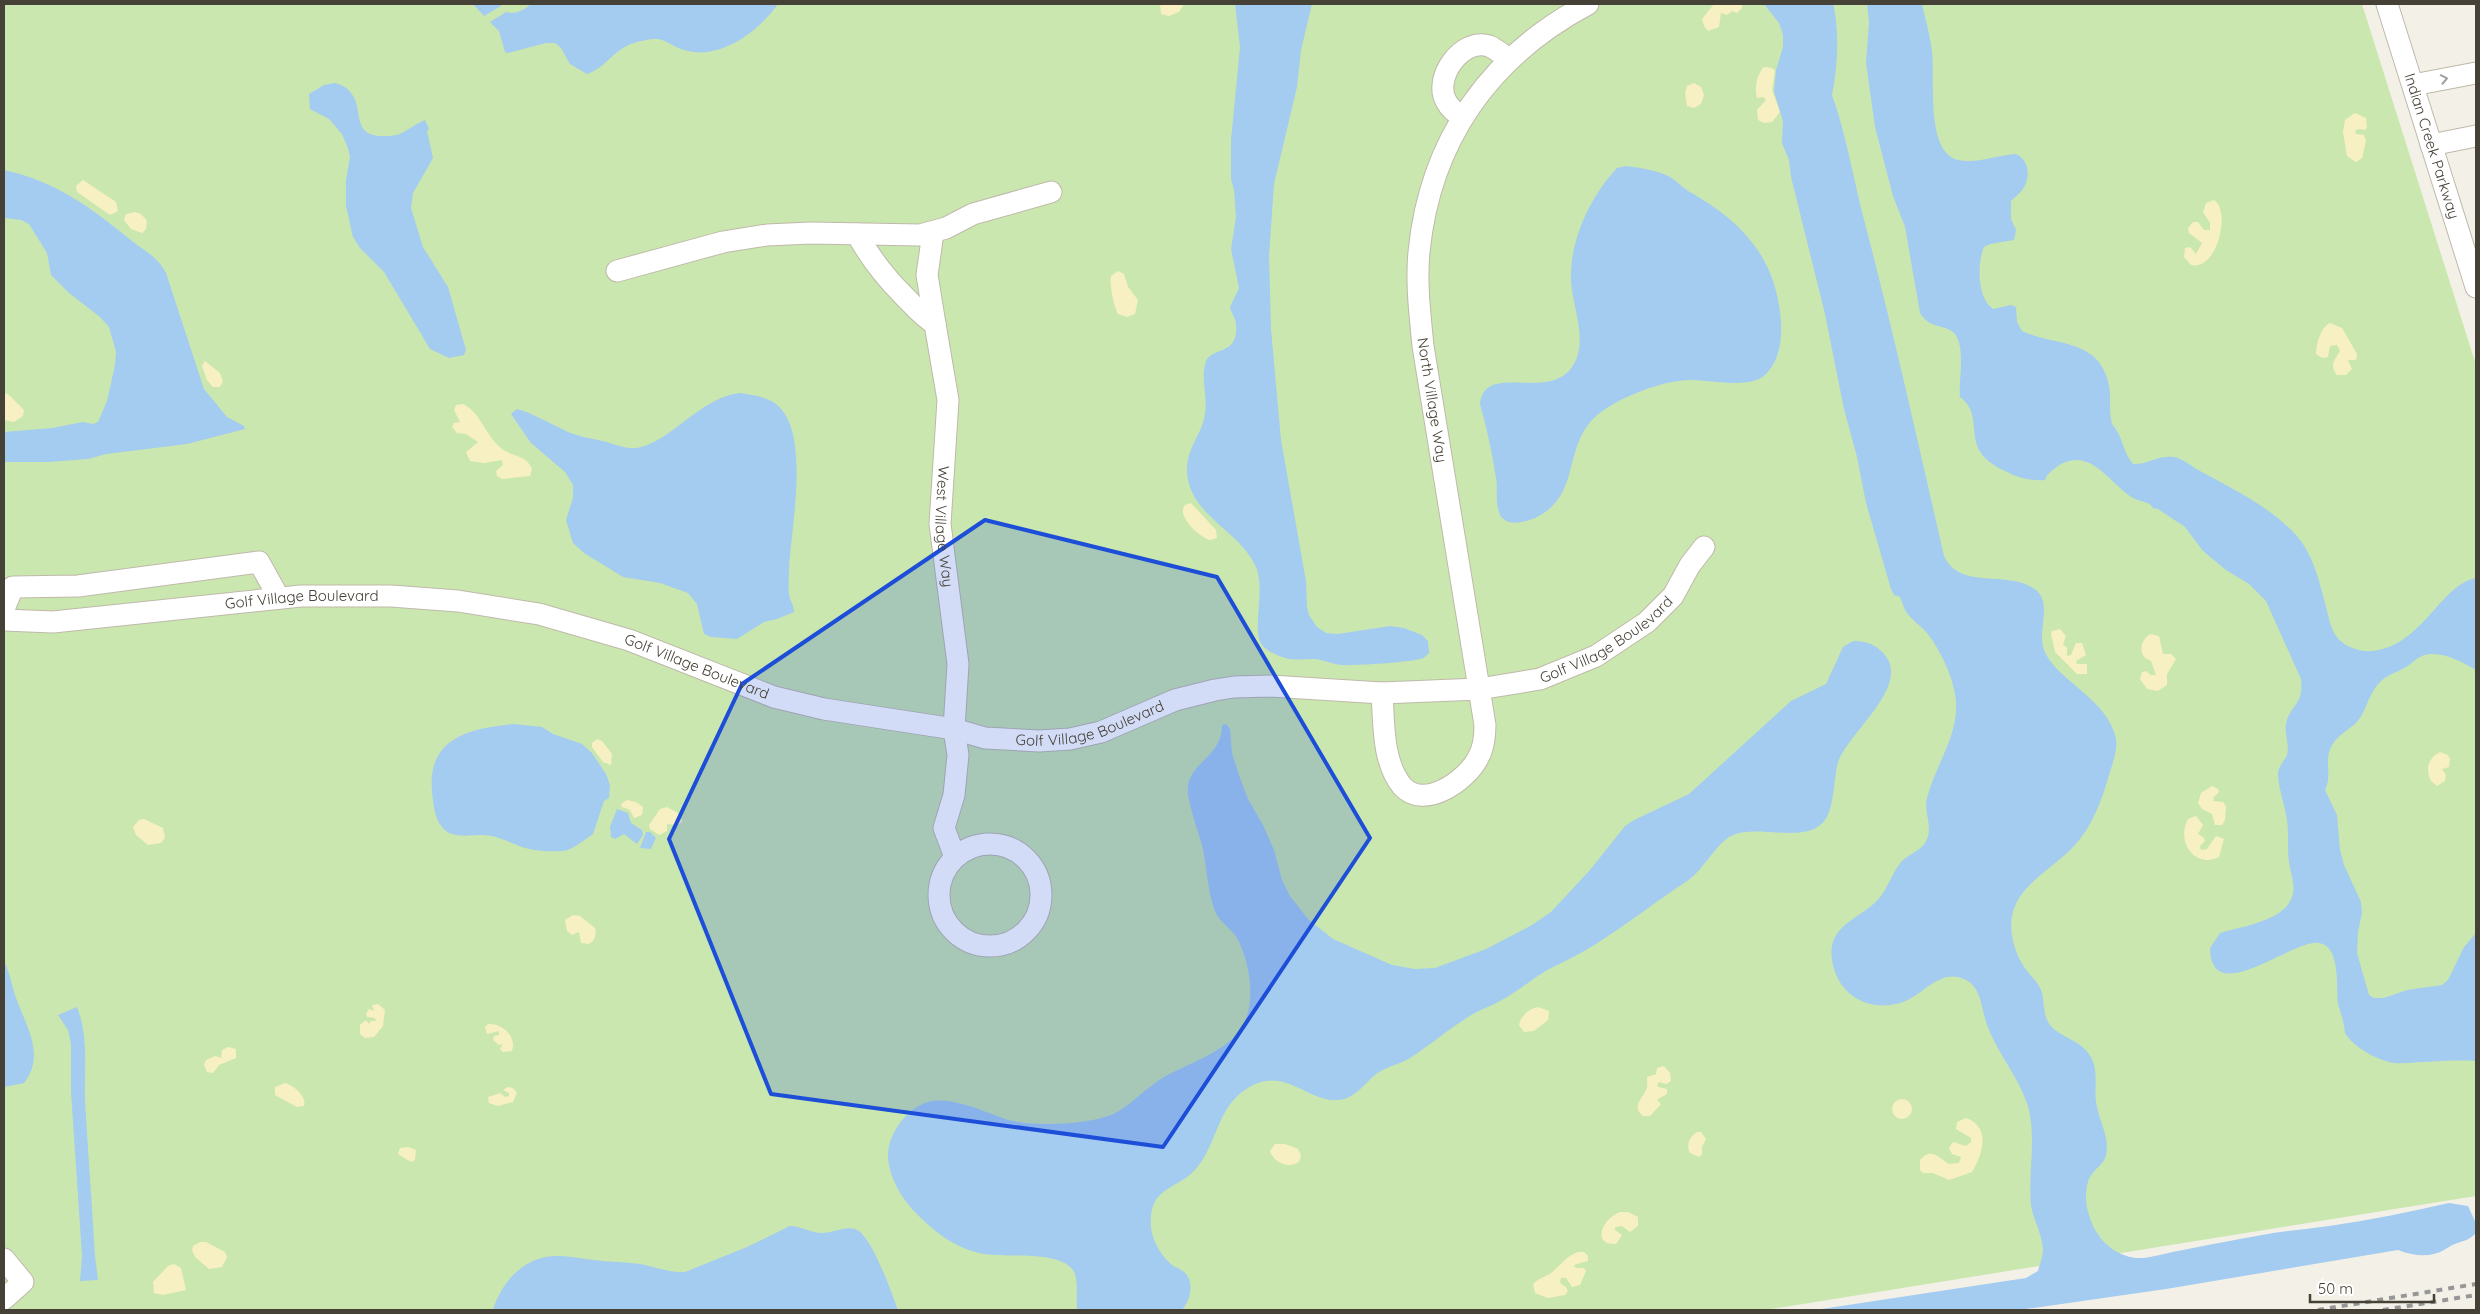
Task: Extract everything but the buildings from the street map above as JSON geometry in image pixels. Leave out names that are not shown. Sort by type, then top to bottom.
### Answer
[{"type":"street","name":"North Village Way","points":[[1479,688],[1423,346],[1418,298],[1419,254],[1424,216],[1434,179],[1448,143],[1462,117],[1483,88],[1508,59],[1552,24],[1588,4]]},
{"type":"street","name":"Indian Creek Parkway","points":[[2387,4],[2476,288]]},
{"type":"street","points":[[1462,117],[1453,111],[1445,101],[1442,88],[1444,76],[1456,58],[1465,50],[1477,46],[1489,46],[1508,59]]},
{"type":"street","points":[[2413,85],[2476,73]]},
{"type":"street","points":[[2431,145],[2476,136]]},
{"type":"street","points":[[617,271],[723,242],[767,235],[811,233],[907,236],[933,233],[973,214],[1051,192]]},
{"type":"street","name":"West Village Way","points":[[933,233],[927,275],[948,400],[940,524],[958,664],[954,729],[957,763],[954,795],[944,828],[955,857]]},
{"type":"street","points":[[857,234],[866,252],[888,280],[921,316],[935,324]]},
{"type":"street","name":"Golf Village Boulevard","points":[[4,620],[53,622],[278,598],[390,596],[458,601],[539,614],[629,640],[774,697],[824,708],[954,729],[985,738],[1040,741],[1070,739],[1102,732],[1175,700],[1215,690],[1270,686],[1382,693],[1479,688],[1513,684],[1563,671],[1617,644],[1647,622],[1673,596],[1690,565],[1704,547]]},
{"type":"street","points":[[4,609],[13,586],[78,586],[259,562],[278,598]]},
{"type":"street","points":[[1382,693],[1384,732],[1388,755],[1397,777],[1403,787],[1413,794],[1426,796],[1437,793],[1455,782],[1472,768],[1478,758],[1485,736],[1479,688]]},
{"type":"street","points":[[992,843],[1011,848],[1028,860],[1038,877],[1041,897],[1037,916],[1025,932],[1008,943],[988,946],[969,942],[953,930],[942,913],[939,893],[944,874],[955,857],[972,847],[992,843]]},
{"type":"street","points":[[4,1259],[23,1282],[4,1299]]},
{"type":"highlighted area","points":[[985,520],[1217,577],[1370,838],[1163,1147],[771,1094],[669,839],[742,684]]},
{"type":"green space","points":[[4,4],[2362,4],[2476,365],[2476,1196],[1765,1310],[4,1310]]},
{"type":"sand","points":[[1160,4],[1184,4],[1179,12],[1169,16],[1161,14]]},
{"type":"sand","points":[[1714,4],[1742,4],[1742,8],[1737,13],[1732,11],[1727,15],[1721,13],[1719,27],[1708,31],[1702,19]]},
{"type":"sand","points":[[1764,67],[1772,68],[1775,71],[1772,90],[1780,112],[1772,122],[1764,123],[1758,120],[1757,110],[1766,100],[1763,97],[1757,98],[1756,86],[1758,77]]},
{"type":"sand","points":[[1694,83],[1701,87],[1704,95],[1701,104],[1694,108],[1687,106],[1685,93],[1687,86]]},
{"type":"sand","points":[[2355,113],[2366,118],[2367,127],[2365,130],[2358,129],[2355,131],[2356,134],[2364,135],[2366,141],[2362,158],[2356,162],[2347,156],[2343,132],[2345,120]]},
{"type":"sand","points":[[83,180],[116,202],[118,211],[110,215],[77,192],[76,186]]},
{"type":"sand","points":[[2214,200],[2219,206],[2221,215],[2221,227],[2215,250],[2208,259],[2200,264],[2191,265],[2184,257],[2185,248],[2190,247],[2196,254],[2202,243],[2189,233],[2188,228],[2193,222],[2198,222],[2204,230],[2210,230],[2210,223],[2203,212],[2206,203]]},
{"type":"sand","points":[[135,212],[141,214],[147,221],[146,229],[142,233],[131,229],[124,220],[126,214]]},
{"type":"sand","points":[[1118,271],[1124,274],[1128,287],[1138,300],[1135,314],[1127,317],[1118,314],[1112,295],[1111,276]]},
{"type":"sand","points":[[2330,323],[2342,328],[2357,354],[2356,360],[2348,360],[2352,369],[2346,375],[2337,375],[2333,368],[2340,351],[2337,345],[2330,346],[2328,357],[2322,358],[2316,354],[2320,336],[2324,328]]},
{"type":"sand","points":[[205,361],[220,373],[223,381],[220,387],[213,387],[207,380],[202,366]]},
{"type":"sand","points":[[4,393],[8,394],[24,410],[23,416],[14,422],[4,420]]},
{"type":"sand","points":[[463,404],[479,418],[491,437],[501,448],[522,458],[529,464],[532,469],[530,476],[502,479],[497,476],[496,471],[503,465],[502,460],[485,463],[470,461],[466,452],[478,442],[466,434],[457,433],[452,427],[454,423],[460,422],[454,410],[456,405]]},
{"type":"sand","points":[[1191,503],[1216,530],[1217,538],[1210,540],[1206,538],[1188,523],[1183,509],[1185,505]]},
{"type":"sand","points":[[2060,629],[2066,636],[2063,644],[2067,648],[2067,656],[2071,655],[2076,643],[2082,643],[2086,655],[2076,661],[2077,664],[2087,664],[2087,674],[2077,674],[2055,652],[2051,634],[2052,631]]},
{"type":"sand","points":[[2150,634],[2159,636],[2163,654],[2171,654],[2176,659],[2167,674],[2167,685],[2158,691],[2147,689],[2140,679],[2142,672],[2146,671],[2151,675],[2156,675],[2151,661],[2145,658],[2141,648],[2143,642]]},
{"type":"sand","points":[[597,739],[602,741],[612,754],[611,765],[603,762],[592,747],[592,743]]},
{"type":"sand","points":[[2440,752],[2448,755],[2450,759],[2449,767],[2442,769],[2446,775],[2445,781],[2437,786],[2429,777],[2428,768],[2433,757]]},
{"type":"sand","points":[[2212,786],[2218,789],[2219,792],[2213,801],[2223,802],[2226,806],[2225,820],[2222,825],[2215,825],[2212,814],[2202,809],[2198,803],[2201,793]]},
{"type":"sand","points":[[627,800],[636,802],[643,807],[642,815],[634,818],[630,810],[622,807],[621,804]]},
{"type":"sand","points":[[667,807],[678,813],[683,822],[677,825],[667,824],[667,831],[659,835],[650,829],[649,825],[660,809]]},
{"type":"sand","points":[[2196,816],[2203,825],[2198,834],[2205,841],[2200,846],[2201,850],[2207,849],[2216,836],[2224,839],[2219,857],[2210,860],[2202,859],[2195,856],[2186,844],[2184,836],[2185,827],[2188,819]]},
{"type":"sand","points":[[144,819],[163,828],[165,838],[161,843],[148,845],[136,835],[133,827],[139,820]]},
{"type":"sand","points":[[573,915],[580,916],[595,928],[595,937],[589,944],[581,943],[579,932],[572,935],[567,931],[565,920]]},
{"type":"sand","points":[[378,1004],[385,1010],[383,1026],[374,1037],[365,1038],[360,1034],[360,1025],[366,1020],[369,1024],[371,1021],[376,1021],[375,1018],[367,1017],[366,1014],[369,1009],[374,1011],[372,1005]]},
{"type":"sand","points":[[1538,1007],[1549,1011],[1548,1020],[1534,1031],[1524,1032],[1519,1025],[1522,1018],[1529,1011]]},
{"type":"sand","points":[[488,1024],[504,1028],[508,1032],[511,1036],[512,1051],[503,1052],[500,1049],[503,1044],[499,1045],[493,1040],[494,1036],[499,1035],[499,1031],[487,1034],[485,1027]]},
{"type":"sand","points":[[228,1047],[236,1049],[236,1058],[219,1065],[213,1073],[207,1072],[204,1065],[206,1060],[215,1056],[221,1058],[222,1050]]},
{"type":"sand","points":[[1664,1066],[1670,1073],[1671,1081],[1666,1084],[1659,1082],[1657,1085],[1667,1089],[1667,1093],[1657,1100],[1661,1104],[1650,1116],[1643,1116],[1638,1110],[1638,1106],[1647,1088],[1647,1077],[1656,1074],[1657,1068]]},
{"type":"sand","points":[[285,1083],[292,1086],[301,1095],[304,1106],[297,1107],[275,1095],[275,1087]]},
{"type":"sand","points":[[508,1087],[513,1088],[517,1093],[513,1102],[498,1106],[489,1103],[488,1097],[500,1093],[505,1097],[509,1096],[509,1093],[503,1090]]},
{"type":"sand","points":[[1902,1099],[1909,1102],[1912,1109],[1909,1116],[1902,1119],[1895,1116],[1892,1109],[1895,1102]]},
{"type":"sand","points":[[1966,1118],[1974,1122],[1979,1128],[1983,1142],[1972,1172],[1949,1180],[1933,1173],[1923,1173],[1920,1170],[1920,1160],[1928,1154],[1935,1154],[1949,1164],[1959,1163],[1961,1157],[1952,1154],[1949,1148],[1953,1142],[1966,1146],[1971,1142],[1971,1138],[1956,1129],[1957,1122]]},
{"type":"sand","points":[[1697,1132],[1701,1132],[1706,1139],[1702,1147],[1702,1155],[1699,1157],[1690,1153],[1688,1147],[1690,1139]]},
{"type":"sand","points":[[1275,1144],[1285,1144],[1298,1149],[1301,1155],[1299,1162],[1286,1165],[1278,1162],[1270,1151]]},
{"type":"sand","points":[[408,1147],[416,1150],[415,1160],[411,1162],[398,1154],[400,1148]]},
{"type":"sand","points":[[1620,1212],[1628,1212],[1638,1217],[1638,1226],[1630,1232],[1622,1226],[1615,1227],[1615,1230],[1622,1235],[1616,1244],[1608,1243],[1602,1236],[1604,1225]]},
{"type":"sand","points":[[200,1242],[206,1242],[225,1252],[227,1257],[222,1267],[209,1269],[195,1257],[192,1250],[193,1246]]},
{"type":"sand","points":[[1578,1252],[1584,1252],[1588,1256],[1588,1261],[1574,1265],[1576,1268],[1584,1268],[1586,1271],[1580,1285],[1572,1287],[1566,1278],[1561,1278],[1560,1283],[1568,1291],[1565,1295],[1548,1298],[1535,1293],[1533,1284]]},
{"type":"sand","points":[[174,1264],[181,1268],[186,1290],[163,1295],[154,1293],[153,1282],[168,1266]]},
{"type":"water","points":[[473,4],[500,4],[501,6],[484,16]]},
{"type":"water","points":[[531,4],[778,4],[760,25],[749,34],[724,48],[698,52],[684,50],[660,39],[649,39],[623,48],[601,67],[587,74],[570,64],[561,48],[555,43],[546,43],[508,53],[505,52],[499,31],[490,22],[506,12],[513,13]]},
{"type":"water","points":[[1235,4],[1312,4],[1301,50],[1297,87],[1274,184],[1269,256],[1271,329],[1281,440],[1306,581],[1309,615],[1317,627],[1326,633],[1338,634],[1390,626],[1404,628],[1422,635],[1428,641],[1429,653],[1424,658],[1409,661],[1341,665],[1315,659],[1289,659],[1267,650],[1259,638],[1260,587],[1256,567],[1249,554],[1239,543],[1205,511],[1196,500],[1190,487],[1187,471],[1189,454],[1205,414],[1204,367],[1209,357],[1229,346],[1236,335],[1236,322],[1230,307],[1239,288],[1231,249],[1236,217],[1234,190],[1231,179],[1231,140],[1240,47]]},
{"type":"water","points":[[1764,4],[1833,4],[1834,7],[1837,28],[1837,51],[1832,95],[1885,301],[1944,556],[1952,567],[1962,573],[1974,577],[2014,581],[2026,584],[2037,591],[2041,597],[2044,611],[2042,643],[2044,650],[2050,661],[2059,671],[2103,712],[2111,725],[2116,739],[2113,762],[2103,794],[2091,822],[2074,846],[2023,892],[2013,912],[2011,925],[2013,940],[2020,959],[2041,990],[2047,1021],[2060,1034],[2083,1048],[2092,1059],[2094,1065],[2098,1113],[2107,1143],[2104,1161],[2089,1178],[2086,1188],[2088,1210],[2096,1231],[2112,1249],[2127,1256],[2141,1258],[2270,1234],[2404,1213],[2449,1203],[2468,1206],[2475,1221],[2475,1234],[2470,1238],[2452,1245],[2439,1253],[2427,1255],[2415,1255],[2398,1250],[2166,1289],[2019,1310],[1815,1310],[2026,1278],[2038,1271],[2043,1249],[2031,1205],[2032,1134],[2029,1110],[2021,1088],[1997,1047],[1987,1025],[1978,993],[1974,987],[1964,979],[1947,977],[1903,1002],[1891,1005],[1869,1004],[1850,994],[1837,976],[1833,965],[1831,951],[1839,931],[1881,896],[1902,861],[1922,847],[1926,841],[1929,830],[1926,809],[1927,798],[1952,734],[1956,708],[1955,694],[1941,654],[1927,633],[1907,613],[1900,597],[1894,595],[1891,589],[1866,503],[1857,457],[1844,409],[1825,314],[1791,177],[1789,160],[1782,143],[1783,121],[1774,92],[1776,70],[1783,47],[1783,35],[1779,23]]},
{"type":"water","points":[[1867,4],[1922,4],[1932,57],[1936,127],[1940,142],[1947,154],[1958,160],[1965,161],[2016,154],[2024,160],[2028,174],[2026,184],[2011,201],[2011,219],[2016,230],[2014,240],[1990,244],[1984,247],[1980,262],[1981,289],[1988,304],[1993,309],[2011,305],[2016,307],[2017,322],[2022,331],[2073,346],[2084,350],[2094,357],[2102,367],[2108,381],[2112,424],[2133,464],[2162,457],[2178,458],[2263,507],[2285,524],[2307,550],[2318,578],[2334,633],[2339,640],[2352,648],[2362,651],[2373,651],[2390,646],[2405,638],[2452,592],[2463,583],[2476,578],[2476,670],[2450,657],[2429,654],[2420,657],[2382,680],[2373,692],[2357,722],[2339,737],[2330,749],[2328,780],[2325,790],[2337,815],[2340,850],[2344,865],[2361,902],[2362,913],[2358,932],[2357,953],[2369,995],[2374,998],[2384,998],[2407,990],[2442,985],[2448,980],[2464,947],[2476,933],[2476,1061],[2393,1063],[2377,1058],[2360,1048],[2345,1034],[2338,1004],[2334,959],[2326,946],[2319,943],[2307,945],[2238,973],[2224,973],[2214,965],[2210,948],[2220,933],[2247,926],[2276,915],[2292,898],[2293,883],[2288,857],[2287,820],[2278,775],[2288,751],[2286,724],[2290,712],[2299,700],[2301,679],[2266,601],[2249,584],[2226,570],[2203,551],[2185,527],[2158,509],[2133,498],[2091,464],[2072,460],[2054,469],[2045,480],[2034,480],[2019,477],[2005,471],[1990,462],[1981,453],[1977,443],[1972,414],[1968,405],[1960,397],[1961,351],[1956,335],[1950,330],[1930,323],[1920,313],[1905,227],[1893,196],[1875,127],[1866,63],[1869,22]]},
{"type":"water","points":[[335,83],[342,85],[351,93],[355,99],[362,126],[372,135],[397,135],[425,120],[429,129],[427,131],[433,158],[413,193],[411,208],[423,247],[448,287],[466,350],[464,355],[449,358],[430,349],[384,272],[360,248],[353,237],[346,206],[346,180],[350,157],[348,148],[342,134],[329,119],[310,109],[309,94],[324,85]]},
{"type":"water","points":[[1626,166],[1654,171],[1675,180],[1688,191],[1725,215],[1753,244],[1764,261],[1778,300],[1781,330],[1776,358],[1774,364],[1765,375],[1749,382],[1677,381],[1650,388],[1611,405],[1592,420],[1583,433],[1577,446],[1570,473],[1559,498],[1549,509],[1535,518],[1512,523],[1501,517],[1498,508],[1497,482],[1480,404],[1485,391],[1494,385],[1538,383],[1553,380],[1566,374],[1576,360],[1580,341],[1571,282],[1574,251],[1583,221],[1598,192],[1617,168]]},
{"type":"water","points":[[4,170],[39,181],[70,196],[99,215],[158,262],[166,273],[204,389],[227,417],[244,426],[245,429],[187,444],[106,454],[88,459],[49,462],[4,462],[4,432],[52,428],[83,422],[93,424],[98,422],[107,401],[116,352],[109,327],[51,275],[47,253],[29,224],[21,220],[4,218]]},
{"type":"water","points":[[741,393],[769,400],[777,405],[787,418],[794,437],[796,482],[789,568],[789,594],[794,612],[764,622],[737,639],[711,637],[704,634],[697,604],[688,593],[660,583],[623,577],[584,553],[573,543],[566,520],[573,498],[573,485],[565,472],[531,443],[511,414],[517,409],[577,435],[624,447],[637,448],[662,438],[699,410],[713,402],[726,396]]},
{"type":"water","points":[[1853,641],[1868,643],[1880,650],[1890,663],[1891,678],[1885,693],[1875,709],[1842,753],[1837,766],[1831,806],[1822,823],[1812,830],[1800,832],[1745,832],[1733,835],[1720,844],[1692,877],[1621,927],[1586,950],[1549,969],[1497,1003],[1473,1014],[1410,1058],[1379,1072],[1356,1093],[1347,1098],[1334,1100],[1321,1098],[1285,1082],[1272,1080],[1258,1083],[1242,1092],[1233,1100],[1201,1162],[1186,1178],[1158,1197],[1151,1215],[1152,1234],[1159,1250],[1166,1260],[1185,1273],[1190,1282],[1189,1297],[1182,1310],[1077,1310],[1076,1278],[1073,1270],[1066,1264],[1045,1257],[984,1254],[964,1248],[946,1239],[930,1226],[910,1207],[901,1194],[889,1165],[888,1157],[891,1139],[895,1130],[908,1114],[924,1103],[933,1101],[951,1102],[1008,1120],[1033,1124],[1081,1122],[1109,1116],[1119,1111],[1164,1077],[1219,1049],[1235,1036],[1243,1026],[1250,1002],[1249,974],[1246,961],[1237,938],[1215,911],[1210,895],[1202,845],[1188,795],[1188,784],[1192,775],[1216,746],[1222,725],[1226,724],[1230,729],[1232,753],[1240,778],[1248,799],[1263,825],[1274,850],[1282,880],[1290,896],[1308,919],[1333,939],[1392,965],[1415,969],[1435,968],[1486,949],[1532,925],[1551,912],[1590,870],[1625,826],[1689,794],[1791,701],[1826,684],[1843,647]]},
{"type":"water","points":[[514,724],[542,727],[553,734],[582,744],[592,753],[606,774],[610,785],[609,798],[604,801],[593,834],[571,849],[563,851],[537,850],[522,847],[492,836],[455,835],[446,831],[437,819],[432,791],[432,773],[437,758],[444,747],[468,733]]},
{"type":"water","points":[[617,809],[628,813],[631,823],[642,830],[643,835],[637,844],[624,834],[615,839],[611,837],[610,827]]},
{"type":"water","points":[[646,832],[650,832],[656,838],[651,849],[640,848]]},
{"type":"water","points":[[4,961],[29,1030],[34,1051],[30,1072],[24,1083],[4,1087]]},
{"type":"water","points":[[77,1007],[85,1042],[85,1101],[98,1280],[80,1281],[82,1256],[71,1092],[71,1044],[68,1030],[58,1015]]},
{"type":"water","points":[[790,1226],[820,1233],[851,1228],[861,1233],[874,1252],[898,1310],[493,1310],[502,1289],[509,1279],[517,1271],[536,1260],[547,1257],[568,1256],[640,1264],[668,1271],[685,1272],[747,1247]]},
{"type":"railway","points":[[2318,1310],[2476,1284]]},
{"type":"railway","points":[[2383,1310],[2476,1295]]}]
